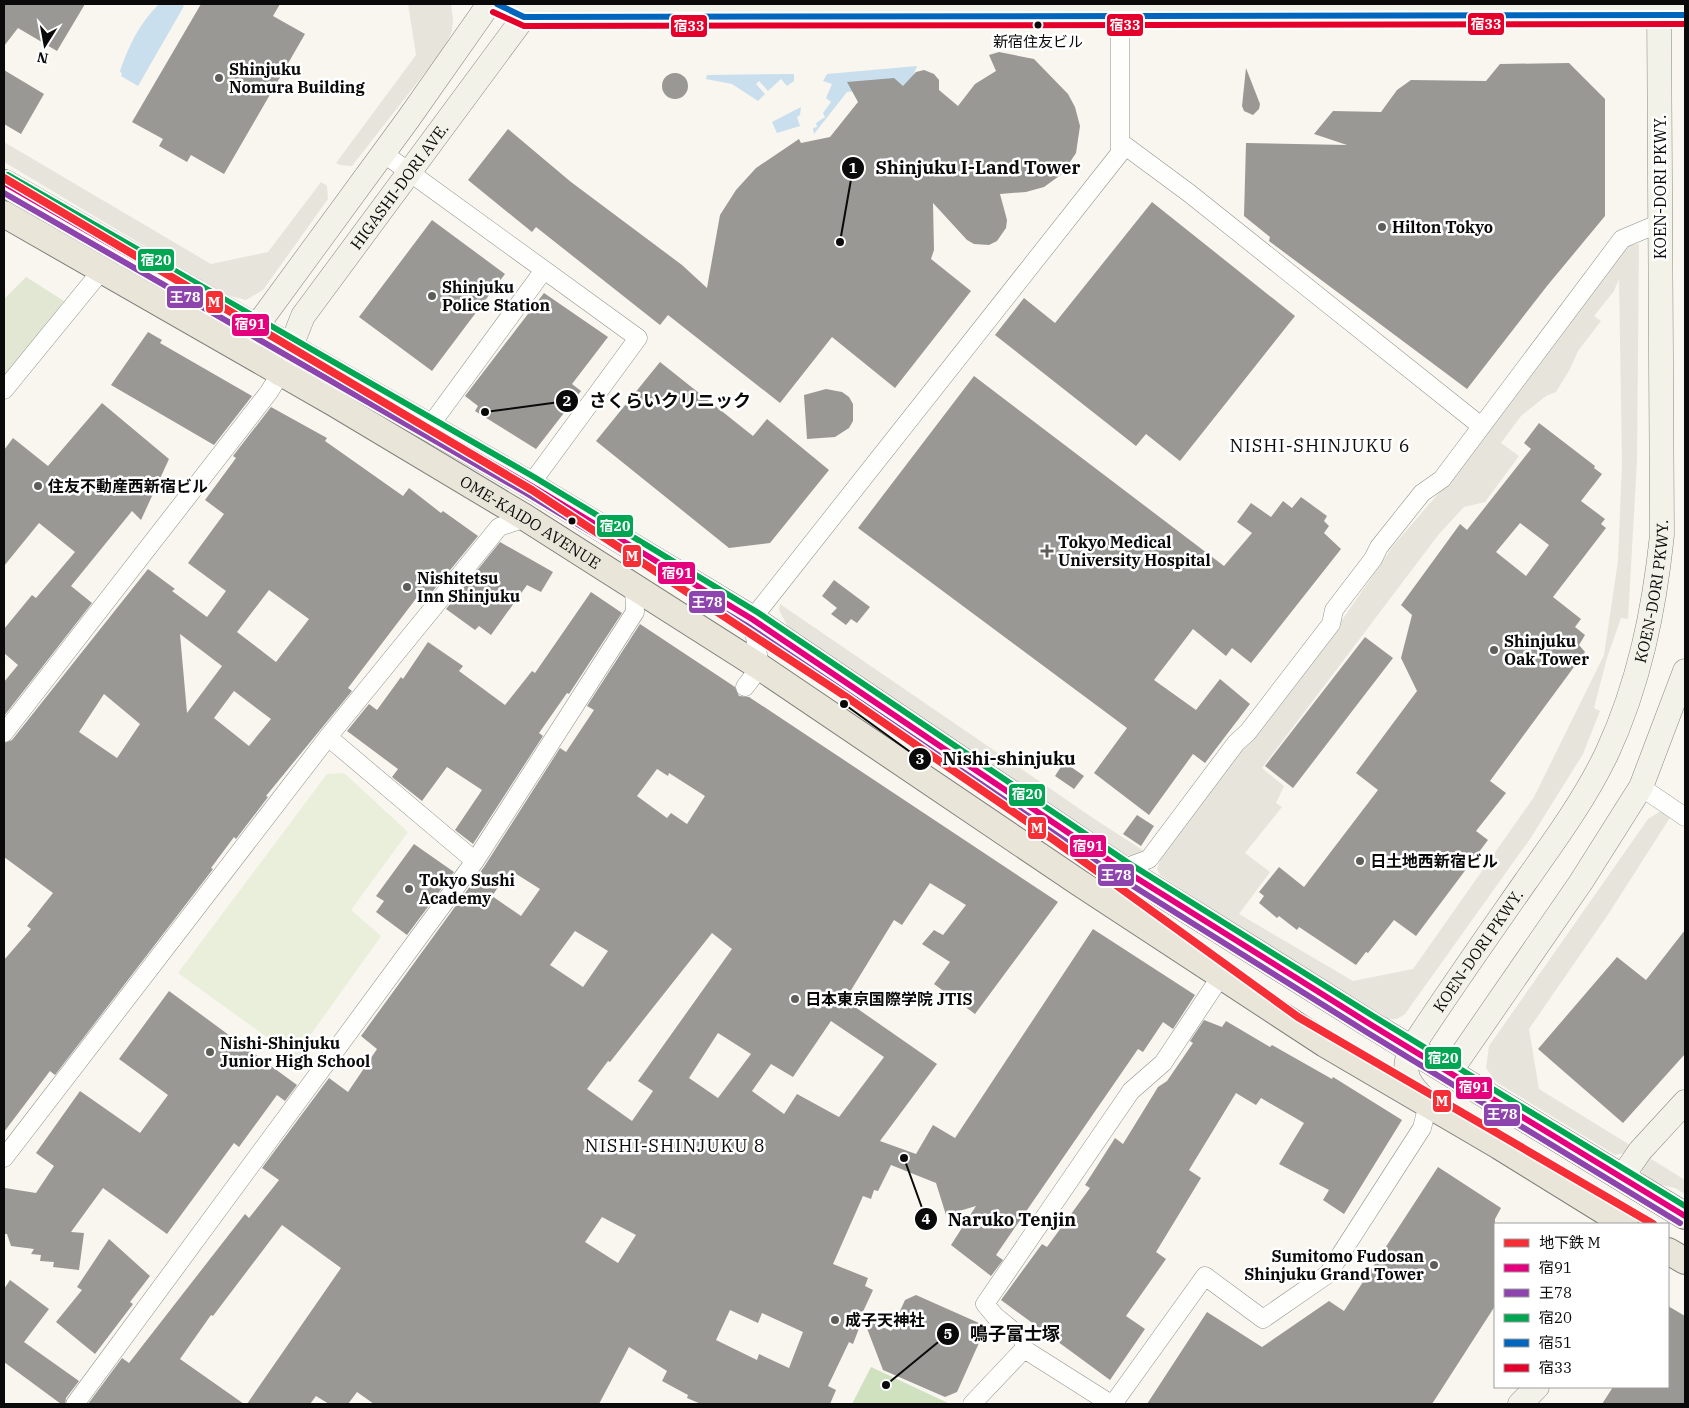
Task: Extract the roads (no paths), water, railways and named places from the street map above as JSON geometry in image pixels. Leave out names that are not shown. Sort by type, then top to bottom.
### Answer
[{"type":"main road","name":"HIGASHI-DORI AVE.","points":[[239,350],[489,4]]},
{"type":"main road","points":[[497,4],[525,10],[917,10],[1120,16],[1268,10],[1659,10],[1685,15]]},
{"type":"main road","name":"HIGASHI-DORI AVE.","points":[[275,383],[303,316],[525,10]]},
{"type":"main road","name":"KOEN-DORI PKWY.","points":[[1428,1104],[1414,1089],[1406,1074],[1405,1061],[1570,818],[1606,754],[1629,699],[1648,633],[1657,585],[1662,534],[1659,10]]},
{"type":"main road","name":"OME-KAIDO AVENUE","points":[[4,184],[530,485],[752,619],[1122,869],[1411,1050],[1685,1216]]},
{"type":"main road","name":"OME-KAIDO AVENUE","points":[[4,214],[239,350],[275,383],[342,408],[526,518],[634,587],[752,677],[1004,833],[1325,1044],[1428,1104],[1623,1223]]},
{"type":"main road","points":[[1428,1104],[1582,882],[1641,787],[1685,671]]},
{"type":"main road","points":[[1622,1177],[1640,1151],[1685,1102]]},
{"type":"main road","points":[[1669,1252],[1685,1261]]},
{"type":"main road","points":[[1520,1404],[1535,1388]]},
{"type":"street","points":[[752,677],[752,619],[1120,153],[1120,16]]},
{"type":"street","points":[[1120,142],[1189,193],[1481,426]]},
{"type":"street","points":[[383,153],[638,338],[530,485]]},
{"type":"street","points":[[1122,869],[1149,859],[1236,743],[1248,732],[1331,624],[1334,610],[1373,559],[1379,547],[1422,493],[1442,480],[1622,240],[1660,223]]},
{"type":"street","points":[[4,390],[102,270]]},
{"type":"street","points":[[429,427],[544,270]]},
{"type":"street","points":[[4,733],[275,383],[268,378],[262,369],[205,329]]},
{"type":"street","points":[[4,1158],[328,737],[499,527],[526,518]]},
{"type":"street","points":[[75,1404],[475,861],[635,612],[634,587]]},
{"type":"street","points":[[328,737],[475,861]]},
{"type":"street","points":[[1641,787],[1685,816]]},
{"type":"street","points":[[972,1404],[1024,1349],[1023,1339],[995,1316],[985,1304],[1131,1090],[1163,1063],[1221,976]]},
{"type":"street","points":[[1024,1349],[1112,1404],[1204,1276],[1263,1319],[1328,1274],[1422,1128],[1428,1104]]},
{"type":"water","points":[[159,4],[180,4],[184,6],[138,86],[121,76],[120,71],[135,35]]},
{"type":"water","points":[[917,66],[909,86],[847,92],[814,134],[813,128],[817,127],[816,123],[825,117],[823,113],[831,102],[826,98],[832,84],[823,81],[827,74]]},
{"type":"water","points":[[794,74],[794,81],[787,86],[781,79],[768,91],[759,81],[756,84],[765,94],[758,101],[732,84],[706,79],[707,75]]},
{"type":"water","points":[[801,107],[800,115],[797,117],[800,126],[777,133],[772,122]]},
{"type":"metro line","name":"M","points":[[4,178],[532,490],[845,696],[1054,840],[1298,1017],[1651,1223]]},
{"type":"place","name":"新宿住友ビル","points":[[1038,25]]},
{"type":"place","name":"Shinjuku Nomura Building","points":[[219,78]]},
{"type":"place","name":"Hilton Tokyo","points":[[1382,227]]},
{"type":"place","name":"Shinjuku I-Land Tower","points":[[840,242]]},
{"type":"place","name":"Shinjuku Police Station","points":[[432,296]]},
{"type":"place","name":"さくらいクリニック","points":[[485,412]]},
{"type":"place","name":"住友不動産西新宿ビル","points":[[38,486]]},
{"type":"place","name":"Tokyo Medical University Hospital","points":[[1047,551]]},
{"type":"place","name":"Nishitetsu Inn Shinjuku","points":[[407,587]]},
{"type":"place","name":"Shinjuku Oak Tower","points":[[1494,650]]},
{"type":"place","name":"Nishi-shinjuku","points":[[844,704]]},
{"type":"place","name":"日土地西新宿ビル","points":[[1360,861]]},
{"type":"place","name":"Tokyo Sushi Academy","points":[[409,889]]},
{"type":"place","name":"日本東京国際学院 JTIS","points":[[795,999]]},
{"type":"place","name":"Nishi-Shinjuku Junior High School","points":[[210,1052]]},
{"type":"place","name":"Naruko Tenjin","points":[[904,1158]]},
{"type":"place","name":"Sumitomo Fudosan Shinjuku Grand Tower","points":[[1434,1265]]},
{"type":"place","name":"成子天神社","points":[[835,1320]]},
{"type":"place","name":"鳴子富士塚","points":[[886,1385]]},
{"type":"district","name":"NISHI-SHINJUKU 6","points":[[1320,445]]},
{"type":"district","name":"NISHI-SHINJUKU 8","points":[[675,1145]]}]
